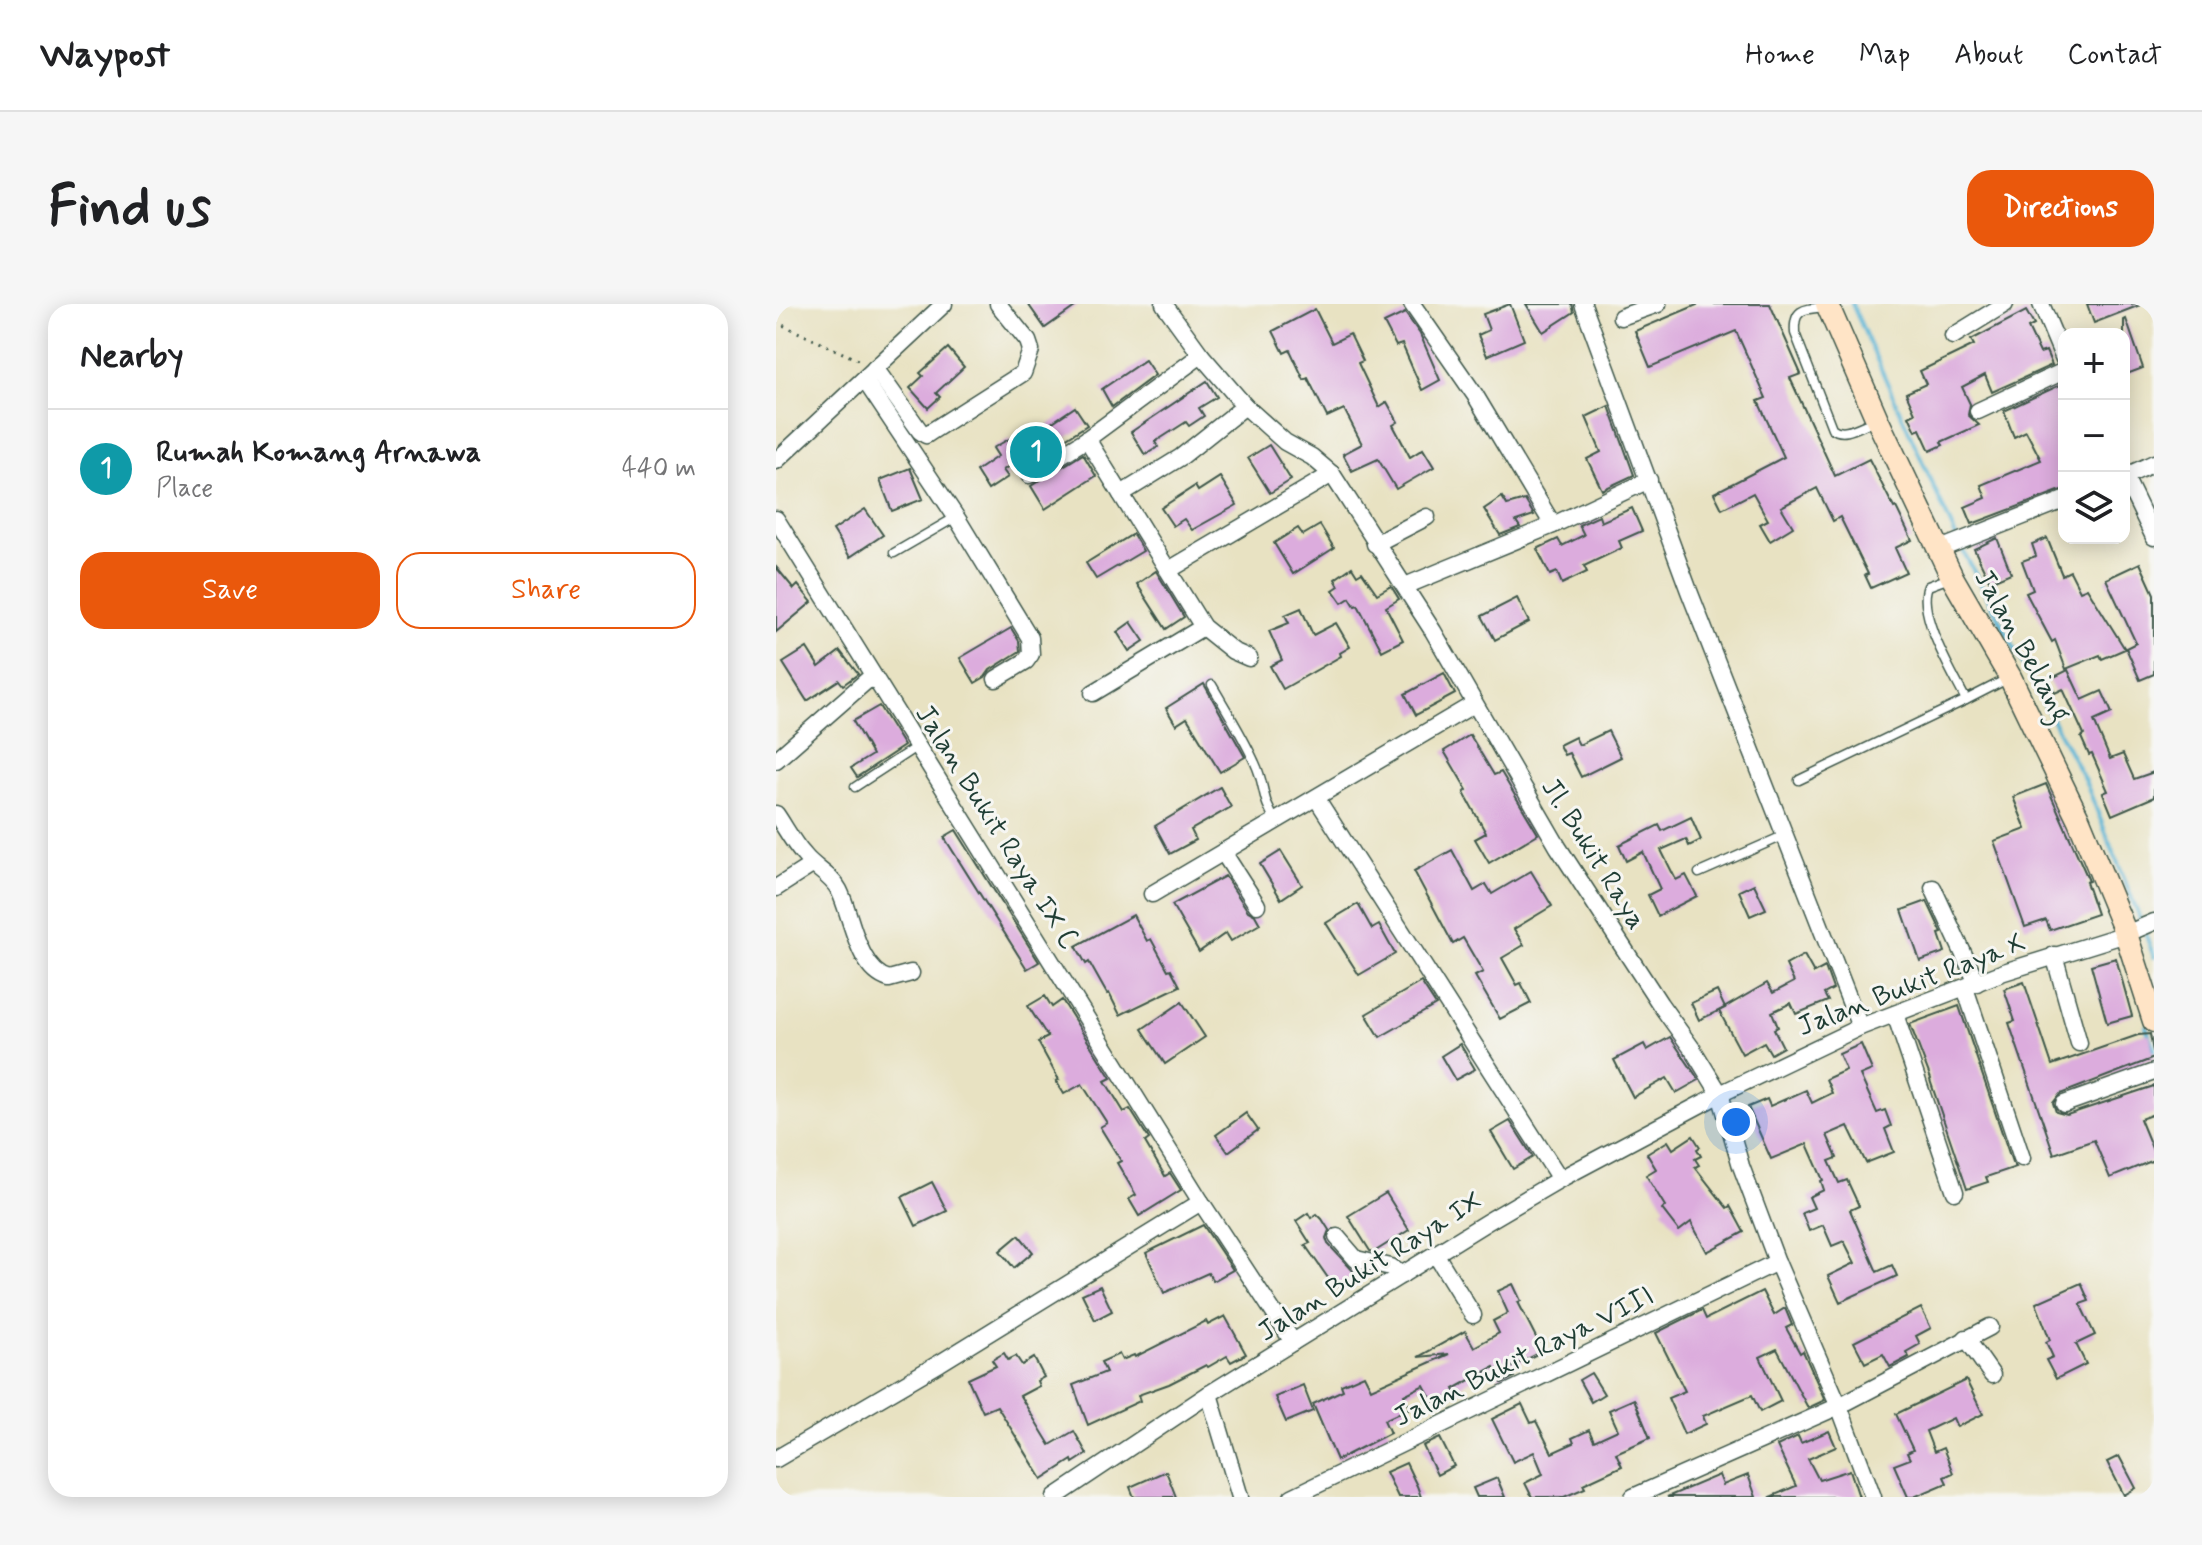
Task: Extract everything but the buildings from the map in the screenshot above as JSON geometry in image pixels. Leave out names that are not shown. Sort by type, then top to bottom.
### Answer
[{"type":"street","points":[[776,461],[944,304]]},
{"type":"street","points":[[870,374],[926,435],[1023,373],[1031,350],[1028,341],[998,304]]},
{"type":"street","name":"Jl. Bukit Raya","points":[[1164,304],[1201,355],[1245,406],[1285,442],[1312,457],[1332,474],[1405,586],[1565,859],[1720,1094],[1741,1166],[1777,1262],[1839,1406],[1873,1497]]},
{"type":"street","points":[[1412,304],[1475,395],[1553,525]]},
{"type":"street","points":[[1583,304],[1783,836],[1860,1027]]},
{"type":"street","points":[[1621,317],[1658,304]]},
{"type":"street","points":[[1953,336],[2005,304]]},
{"type":"street","points":[[2041,304],[2058,345]]},
{"type":"street","name":"Jalan Beliang","points":[[1827,305],[1952,577],[2010,677],[2079,820],[2126,934],[2154,1021]]},
{"type":"street","points":[[1029,475],[1087,439],[1201,355]]},
{"type":"street","points":[[870,374],[1030,638],[1031,654],[1026,661],[996,679]]},
{"type":"street","points":[[1978,411],[2058,374]]},
{"type":"street","points":[[1121,494],[1181,457],[1245,406]]},
{"type":"street","points":[[1087,439],[1203,627],[1233,651],[1249,658]]},
{"type":"street","points":[[2130,473],[2154,463]]},
{"type":"street","points":[[1169,570],[1332,474]]},
{"type":"street","points":[[1405,586],[1553,525],[1649,480]]},
{"type":"street","points":[[2130,488],[2154,537]]},
{"type":"street","points":[[1940,549],[2058,502]]},
{"type":"street","points":[[1375,544],[1427,517]]},
{"type":"street","name":"Jalan Bukit Raya IX C","points":[[776,519],[1201,1202],[1293,1342]]},
{"type":"street","points":[[1093,693],[1203,627]]},
{"type":"street","points":[[776,760],[872,676]]},
{"type":"street","points":[[1152,894],[1474,704]]},
{"type":"street","points":[[1317,799],[1560,1179]]},
{"type":"street","points":[[776,814],[812,865],[839,890],[855,937],[874,971],[889,979],[911,973]]},
{"type":"street","points":[[1223,852],[1257,905]]},
{"type":"street","points":[[776,888],[812,865]]},
{"type":"street","points":[[1933,888],[1971,985],[2022,1158]]},
{"type":"street","name":"Jalan Bukit Raya X","points":[[1720,1094],[1860,1027],[2054,955],[2126,934],[2154,922]]},
{"type":"street","points":[[2054,955],[2079,1043]]},
{"type":"street","points":[[1895,1014],[1955,1192]]},
{"type":"street","points":[[2064,1104],[2154,1072]]},
{"type":"street","name":"Jalan Bukit Raya IX","points":[[1055,1497],[1209,1394],[1560,1179],[1720,1094]]},
{"type":"street","points":[[776,1459],[940,1363],[1201,1202]]},
{"type":"street","points":[[1337,1237],[1356,1259],[1391,1267],[1402,1275]]},
{"type":"street","points":[[1436,1255],[1473,1315]]},
{"type":"street","name":"Jalan Bukit Raya VIII","points":[[1292,1497],[1777,1262]]},
{"type":"street","points":[[1633,1497],[1839,1406],[1990,1327]]},
{"type":"street","points":[[1966,1338],[1992,1375]]},
{"type":"street","points":[[1209,1394],[1240,1497]]},
{"type":"lane","points":[[1827,305],[1806,309],[1794,321],[1795,333],[1832,428],[1844,432],[1877,419]]},
{"type":"lane","points":[[894,553],[956,517]]},
{"type":"lane","points":[[1952,577],[1928,586],[1925,601],[1931,627],[1966,700]]},
{"type":"lane","points":[[1799,780],[2010,677]]},
{"type":"lane","points":[[1212,685],[1256,764],[1262,778],[1266,808],[1277,822]]},
{"type":"lane","points":[[855,787],[916,747]]},
{"type":"lane","points":[[1699,873],[1783,836]]},
{"type":"path","points":[[776,322],[870,374]]},
{"type":"waterway","points":[[1852,304],[1957,539]]},
{"type":"waterway","points":[[1961,547],[2086,783],[2142,924]]},
{"type":"waterway","points":[[2145,933],[2154,957]]},
{"type":"waterway","points":[[2146,1026],[2154,1050]]},
{"type":"place","name":"Rumah Komang Arnawa","points":[[1036,452]]}]
